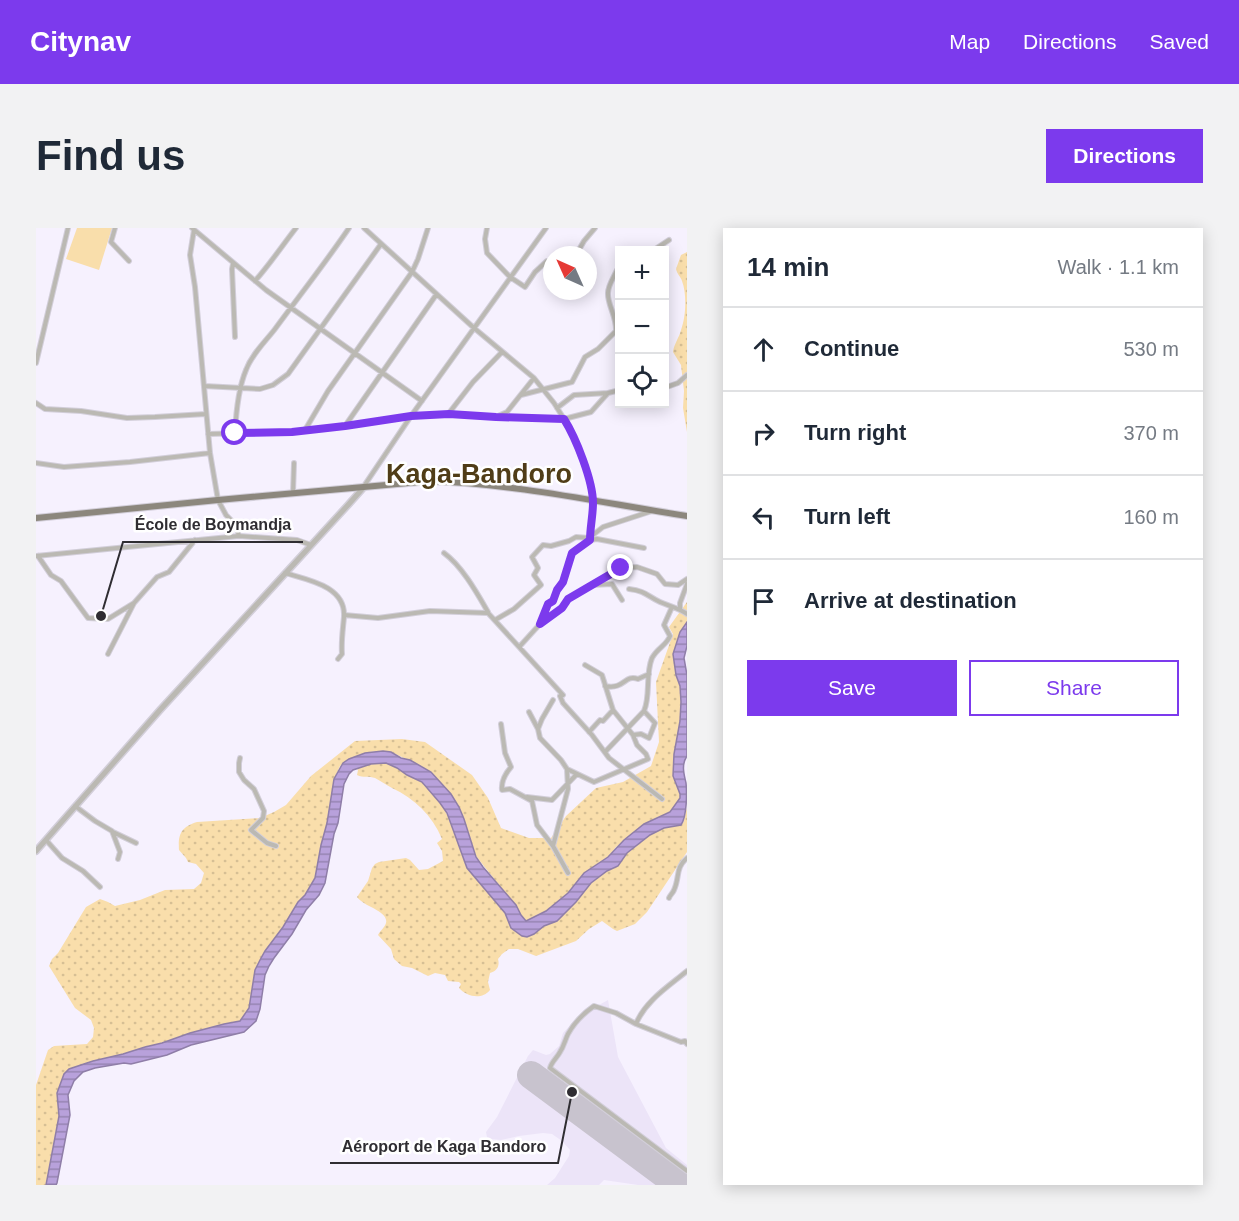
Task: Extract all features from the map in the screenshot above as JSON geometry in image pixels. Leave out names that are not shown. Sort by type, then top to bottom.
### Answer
[{"type":"main road","points":[[36,518],[431,482],[457,482],[594,500],[687,516]]},
{"type":"street","points":[[36,363],[68,228]]},
{"type":"street","points":[[115,228],[111,242],[129,261]]},
{"type":"street","points":[[255,281],[269,266],[296,228]]},
{"type":"street","points":[[235,433],[241,388],[250,361],[349,228]]},
{"type":"street","points":[[364,228],[474,328],[534,378],[557,408],[571,430],[588,475],[594,500],[589,539]]},
{"type":"street","points":[[306,430],[322,400],[412,272],[428,228]]},
{"type":"street","points":[[487,228],[487,253],[510,277],[525,287],[543,265]]},
{"type":"street","points":[[36,851],[167,702],[364,487],[411,416],[546,228]]},
{"type":"street","points":[[581,246],[595,228]]},
{"type":"street","points":[[193,229],[233,264],[290,308],[422,401]]},
{"type":"street","points":[[193,229],[190,255],[210,453],[218,500],[226,516],[236,525],[238,536]]},
{"type":"street","points":[[660,246],[669,240]]},
{"type":"street","points":[[204,386],[260,388],[273,385],[288,374],[381,244]]},
{"type":"street","points":[[233,264],[235,337]]},
{"type":"street","points":[[520,396],[542,388],[572,382],[585,357],[598,349],[616,331],[617,324],[608,295],[609,286],[615,274]]},
{"type":"street","points":[[345,426],[436,294]]},
{"type":"street","points":[[449,414],[473,382],[502,352]]},
{"type":"street","points":[[669,386],[678,383],[687,375]]},
{"type":"street","points":[[496,417],[507,412],[534,378]]},
{"type":"street","points":[[557,408],[574,395],[615,391]]},
{"type":"street","points":[[208,434],[306,430],[411,416],[449,414],[564,419],[591,412],[608,393]]},
{"type":"street","points":[[36,403],[45,410],[81,411],[127,418],[206,414]]},
{"type":"street","points":[[36,463],[64,467],[210,453]]},
{"type":"street","points":[[292,493],[294,464]]},
{"type":"street","points":[[540,624],[548,604],[553,601],[563,582],[572,553],[603,527],[652,511]]},
{"type":"street","points":[[37,556],[238,536],[297,540],[311,545]]},
{"type":"street","points":[[495,620],[514,609],[542,585],[534,575],[538,568],[532,557],[543,545],[551,546],[576,537],[644,548]]},
{"type":"street","points":[[37,556],[51,574],[61,581],[88,618],[108,619],[134,603],[158,577],[169,572],[196,540]]},
{"type":"street","points":[[444,553],[472,587],[488,613],[520,646],[562,696],[563,703],[609,759],[662,799]]},
{"type":"street","points":[[520,646],[540,624],[562,608],[568,599],[621,568],[637,567],[657,574],[665,584],[678,585],[687,579]]},
{"type":"street","points":[[285,573],[324,585],[333,591],[343,604],[342,654],[338,659]]},
{"type":"street","points":[[592,585],[612,584],[622,600]]},
{"type":"street","points":[[680,609],[687,584]]},
{"type":"street","points":[[629,589],[639,590],[687,614]]},
{"type":"street","points":[[108,654],[134,603]]},
{"type":"street","points":[[605,752],[647,705],[652,659],[659,647],[667,643],[670,636],[664,625],[672,607]]},
{"type":"street","points":[[344,615],[378,618],[430,611],[488,613]]},
{"type":"street","points":[[529,712],[540,738],[567,769],[594,782],[648,759],[613,710],[602,675],[585,665]]},
{"type":"street","points":[[604,686],[614,688],[624,684],[628,678],[638,679],[650,674]]},
{"type":"street","points":[[538,729],[553,700]]},
{"type":"street","points":[[589,732],[613,710]]},
{"type":"street","points":[[633,735],[641,734],[650,738],[655,723],[644,711]]},
{"type":"street","points":[[501,724],[505,753],[511,767],[506,772],[502,790],[510,789],[532,801],[537,825],[553,846],[568,873]]},
{"type":"street","points":[[240,758],[239,772],[254,789],[264,811],[263,818],[251,830],[267,843],[276,846]]},
{"type":"street","points":[[553,846],[568,789],[567,769]]},
{"type":"street","points":[[523,796],[552,800],[577,774]]},
{"type":"street","points":[[75,806],[95,821],[136,843]]},
{"type":"street","points":[[112,831],[120,852],[118,859]]},
{"type":"street","points":[[46,840],[62,858],[83,871],[100,887]]},
{"type":"street","points":[[669,898],[675,889],[678,870],[687,858]]},
{"type":"street","points":[[636,1024],[647,1006],[687,971]]},
{"type":"street","points":[[687,1044],[685,1041],[681,1042],[636,1024],[616,1013],[594,1006],[569,1033],[550,1068],[687,1172]]},
{"type":"shaded area","points":[[77,228],[112,228],[99,270],[66,259]]},
{"type":"shaded area","points":[[687,252],[687,432],[683,408],[681,365],[673,352],[683,325],[685,306],[684,286],[676,269],[681,255]]},
{"type":"shaded area","points":[[687,602],[687,622],[680,632],[673,654],[681,702],[673,776],[680,798],[670,812],[616,847],[608,857],[584,873],[568,893],[546,911],[526,921],[476,856],[464,819],[453,798],[419,765],[391,752],[383,751],[370,752],[349,759],[340,766],[334,779],[315,878],[260,960],[255,970],[249,1008],[240,1021],[190,1033],[69,1069],[58,1107],[59,1116],[46,1185],[36,1185],[36,1085],[48,1050],[54,1046],[87,1044],[93,1037],[94,1028],[91,1020],[75,1008],[49,966],[86,907],[100,899],[115,906],[140,900],[165,890],[194,889],[201,883],[204,873],[196,864],[188,862],[179,850],[180,835],[187,826],[197,822],[260,818],[274,812],[286,805],[311,776],[355,741],[402,739],[425,742],[472,775],[488,798],[501,828],[529,838],[551,838],[566,816],[596,788],[623,782],[651,766],[659,742],[656,682],[673,634],[669,627]]},
{"type":"shaded area","points":[[687,622],[687,646],[684,658],[687,675],[687,756],[684,763],[686,798],[681,825],[664,828],[650,835],[627,853],[618,866],[591,883],[557,921],[527,937],[511,928],[505,913],[467,868],[447,813],[422,782],[386,763],[371,764],[353,770],[344,784],[325,883],[269,966],[265,975],[256,1021],[244,1032],[191,1045],[167,1055],[83,1072],[74,1081],[68,1095],[70,1115],[57,1183],[46,1185],[59,1116],[57,1093],[64,1074],[69,1069],[190,1033],[240,1021],[249,1008],[255,970],[260,960],[315,878],[334,779],[343,763],[349,759],[365,753],[391,752],[431,772],[451,794],[459,807],[476,857],[516,905],[526,921],[546,911],[568,893],[584,873],[608,857],[644,824],[670,812],[680,798],[673,776],[681,702],[673,654],[680,632]]},
{"type":"shaded area","points":[[386,763],[422,782],[442,805],[452,824],[467,868],[505,913],[511,928],[523,936],[534,934],[549,923],[591,883],[618,866],[627,853],[650,835],[663,828],[683,823],[687,808],[687,852],[647,912],[635,924],[617,931],[602,921],[576,941],[536,956],[518,949],[509,949],[498,959],[499,964],[496,970],[490,973],[488,982],[490,990],[479,996],[470,995],[459,988],[461,984],[459,982],[448,981],[445,975],[435,973],[428,976],[402,966],[394,959],[391,949],[378,935],[386,923],[384,915],[357,897],[368,881],[372,868],[379,862],[406,858],[419,870],[428,869],[443,861],[442,851],[437,843],[442,839],[433,822],[422,809],[408,797],[375,778],[357,775],[356,768]]},
{"type":"shaded area","points":[[608,1000],[618,1057],[666,1148],[687,1165],[687,1185],[638,1185],[604,1180],[599,1185],[547,1185],[555,1178],[569,1156],[570,1150],[562,1141],[552,1134],[543,1133],[501,1140],[487,1137],[486,1132],[497,1117],[533,1050],[546,1055],[550,1054],[559,1046],[563,1033],[586,1008]]},
{"type":"runway","points":[[531,1075],[679,1185]]},
{"type":"place","name":"École de Boymandja","points":[[101,616]]},
{"type":"place","name":"Aéroport de Kaga Bandoro","points":[[572,1092]]},
{"type":"district","name":"Kaga-Bandoro","points":[[479,474]]},
{"type":"route","points":[[235,433],[292,432],[411,416],[449,414],[564,419],[571,430],[588,475],[594,500],[590,540],[572,553],[563,582],[553,601],[548,604],[540,624],[562,608],[568,599],[621,568]]}]
